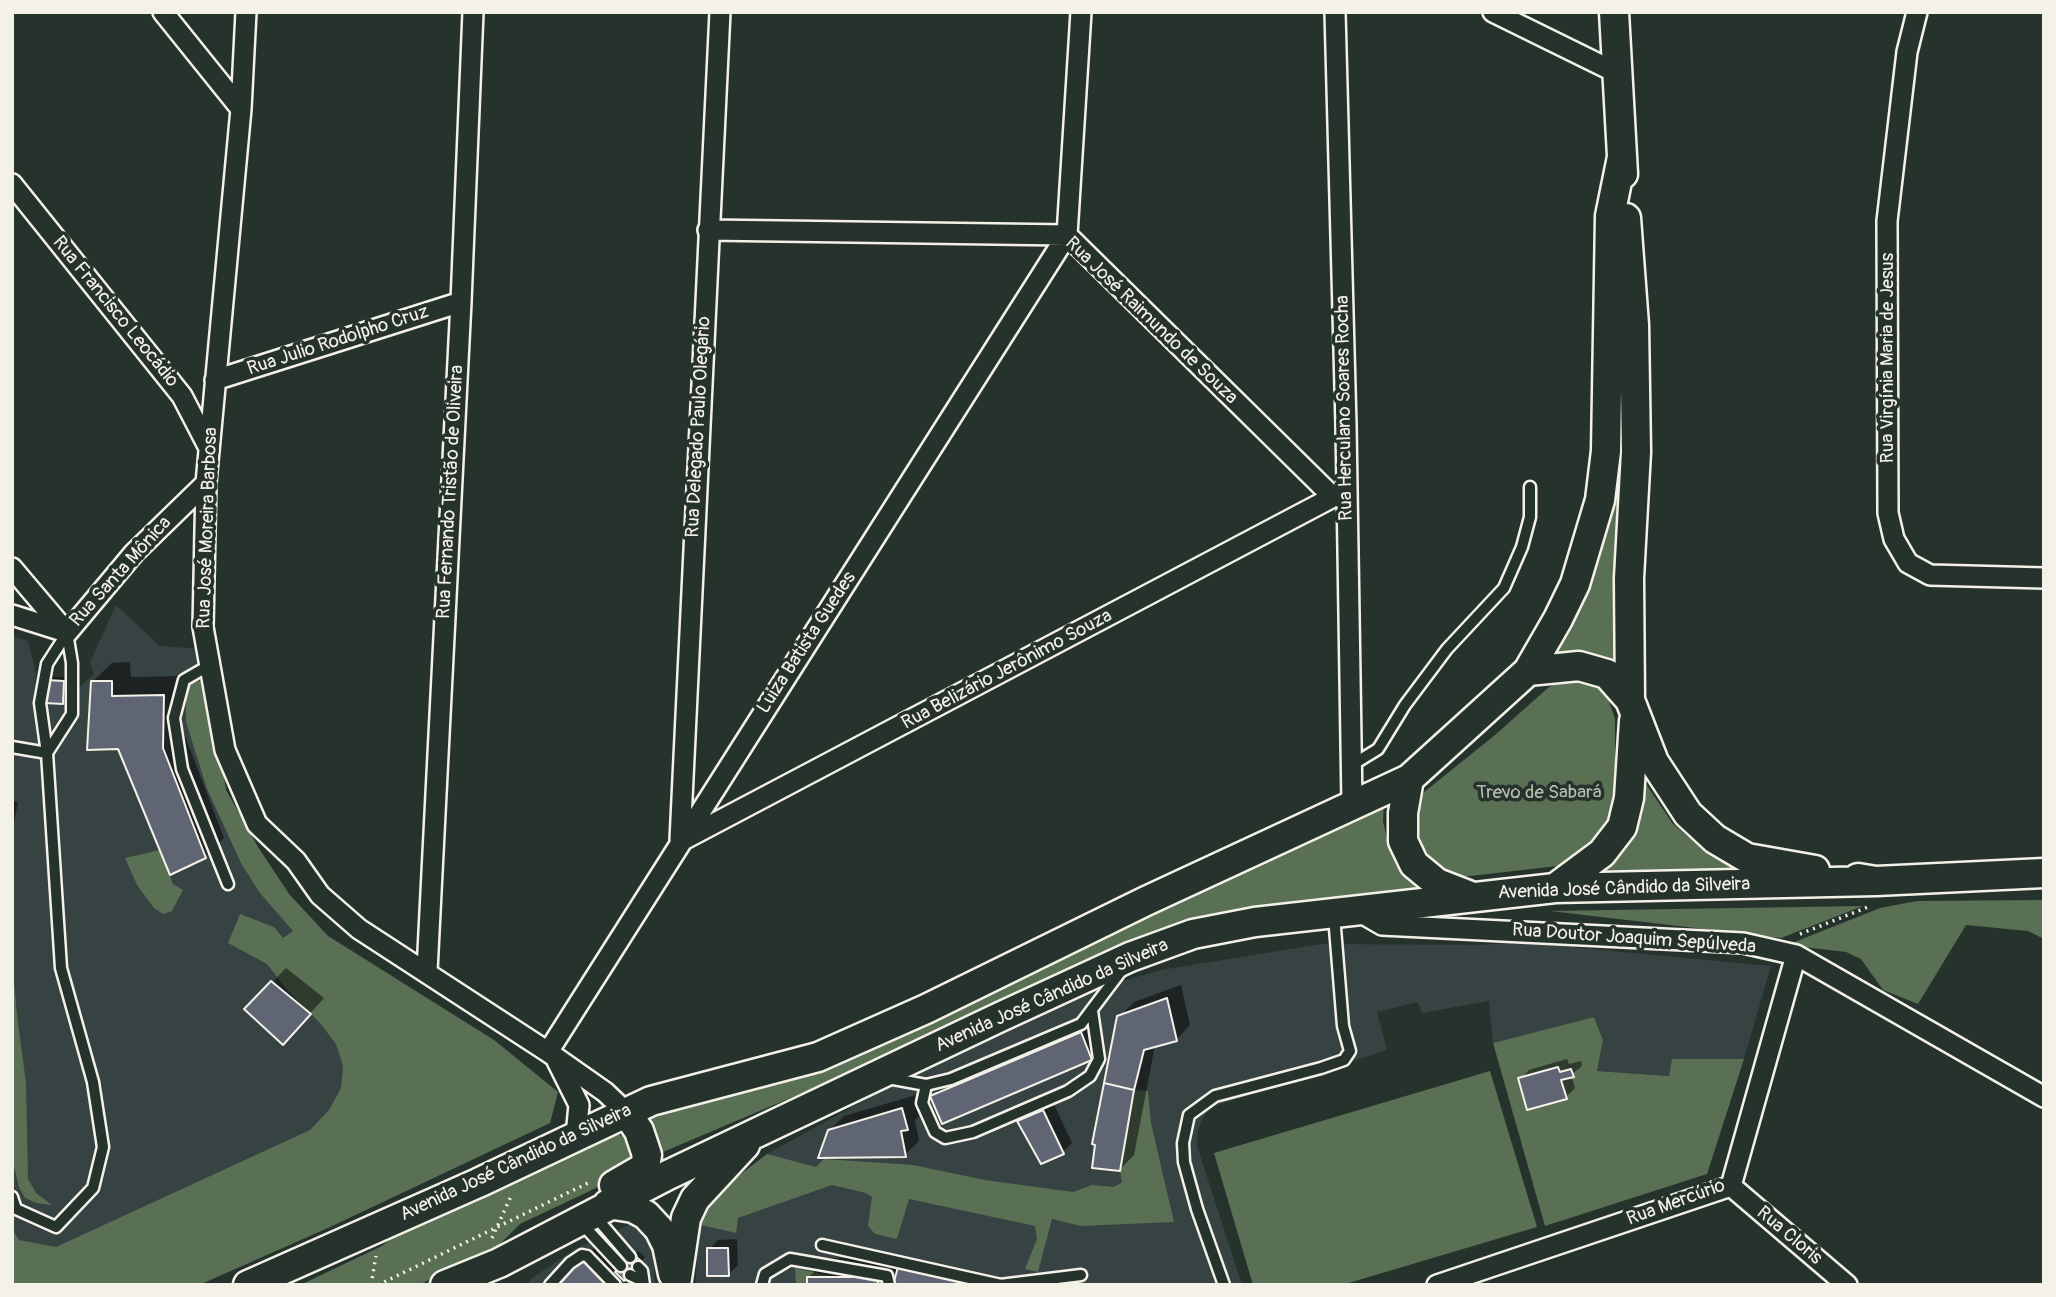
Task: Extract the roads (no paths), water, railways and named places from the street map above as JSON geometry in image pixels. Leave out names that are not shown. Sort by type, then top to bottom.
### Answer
[{"type":"main road","points":[[1555,888],[1602,853],[1622,827],[1629,798],[1632,706],[1629,578],[1636,439],[1634,325],[1615,12]]},
{"type":"main road","name":"Avenida José Cândido da Silveira","points":[[248,1285],[478,1183],[651,1101],[818,1057],[926,1009],[1409,779],[1528,671],[1575,584],[1600,500],[1606,451],[1610,216],[1622,156]]},
{"type":"main road","points":[[1528,671],[1579,666],[1607,674],[1632,706],[1654,762],[1688,814],[1715,839],[1747,858],[1877,892],[2044,873]]},
{"type":"main road","points":[[1409,779],[1403,813],[1403,841],[1414,864],[1437,883],[1470,896]]},
{"type":"main road","name":"Avenida José Cândido da Silveira","points":[[445,1285],[506,1267],[594,1213],[756,1133],[1130,957],[1194,933],[1255,922],[1555,888],[1877,892]]},
{"type":"main road","points":[[506,1267],[540,1221],[645,1167],[645,1145],[627,1113]]},
{"type":"main road","points":[[676,1285],[686,1219],[695,1199],[756,1133]]},
{"type":"main road","points":[[594,1213],[633,1208],[646,1215],[667,1245],[676,1285]]},
{"type":"main road","points":[[286,1285],[367,1246],[375,1227]]},
{"type":"street","points":[[163,12],[241,109]]},
{"type":"street","name":"Rua José Moreira Barbosa","points":[[246,12],[241,109],[206,483],[203,627],[225,750],[257,824],[296,861],[320,895],[359,929],[551,1054],[606,1092],[627,1113]]},
{"type":"street","name":"Rua Fernando Tristão de Oliveira","points":[[426,971],[461,302],[473,12]]},
{"type":"street","name":"Rua Delegado Paulo Olegário","points":[[680,841],[720,12]]},
{"type":"street","points":[[1067,235],[1081,12]]},
{"type":"street","name":"Rua Herculano Soares Rocha","points":[[1335,12],[1340,496],[1352,804]]},
{"type":"street","points":[[1493,12],[1618,73]]},
{"type":"street","name":"Rua Virgínia Maria de Jesus","points":[[1917,12],[1906,52],[1887,221],[1888,513],[1894,539],[1908,563],[1930,575],[2044,578]]},
{"type":"street","name":"Rua Francisco Leocádio","points":[[12,184],[182,396],[209,446]]},
{"type":"street","name":"Rua José Raimundo de Souza","points":[[708,230],[1067,235],[1340,496]]},
{"type":"street","name":"Luiza Batista Guedes","points":[[551,1054],[680,841],[1067,235]]},
{"type":"street","name":"Rua Julio Rodolpho Cruz","points":[[215,380],[461,302]]},
{"type":"street","name":"Rua Santa Mônica","points":[[66,633],[134,553],[206,483]]},
{"type":"street","name":"Rua Belizário Jerônimo Souza","points":[[680,841],[1340,496]]},
{"type":"street","points":[[12,568],[66,633]]},
{"type":"street","points":[[12,615],[66,633]]},
{"type":"street","name":"Rua Doutor Joaquim Sepúlveda","points":[[1346,912],[1382,925],[1743,943],[1796,955],[2044,1097]]},
{"type":"street","name":"Rua Mercúrio","points":[[1437,1285],[1731,1186],[1796,955]]},
{"type":"street","name":"Rua José Moreira Barbosa","points":[[551,1054],[579,1105],[576,1136]]},
{"type":"street","name":"Rua Cloris","points":[[1731,1186],[1847,1285]]},
{"type":"lane","points":[[1352,765],[1378,749],[1405,705],[1447,649],[1504,587],[1522,547],[1530,517],[1530,487]]},
{"type":"lane","points":[[47,752],[72,714],[72,663],[66,633]]},
{"type":"lane","points":[[12,1197],[16,1209],[57,1227],[93,1188],[103,1147],[93,1082],[61,968],[47,752],[40,703],[47,664],[66,633]]},
{"type":"lane","points":[[210,666],[184,680],[174,718],[182,769],[228,884]]},
{"type":"lane","points":[[12,747],[47,752]]},
{"type":"lane","points":[[1224,1285],[1197,1209],[1184,1161],[1183,1143],[1189,1115],[1215,1096],[1344,1060],[1350,1051],[1341,1014],[1346,912]]},
{"type":"lane","points":[[877,1076],[926,1085],[950,1079],[1081,1024],[1130,957]]},
{"type":"lane","points":[[926,1085],[922,1102],[935,1132],[945,1138],[973,1132],[1068,1091],[1090,1076],[1099,1059],[1092,1011]]},
{"type":"lane","points":[[594,1213],[630,1257]]},
{"type":"lane","points":[[594,1213],[621,1266]]},
{"type":"lane","points":[[822,1245],[1000,1284],[1081,1275]]},
{"type":"lane","points":[[550,1285],[569,1263],[582,1255],[587,1256],[615,1285]]},
{"type":"lane","points":[[762,1285],[765,1274],[790,1259],[887,1276],[889,1285]]},
{"type":"lane","points":[[634,1271],[642,1271],[644,1283]]},
{"type":"park label","name":"Trevo de Sabará","points":[[1539,793]]}]
